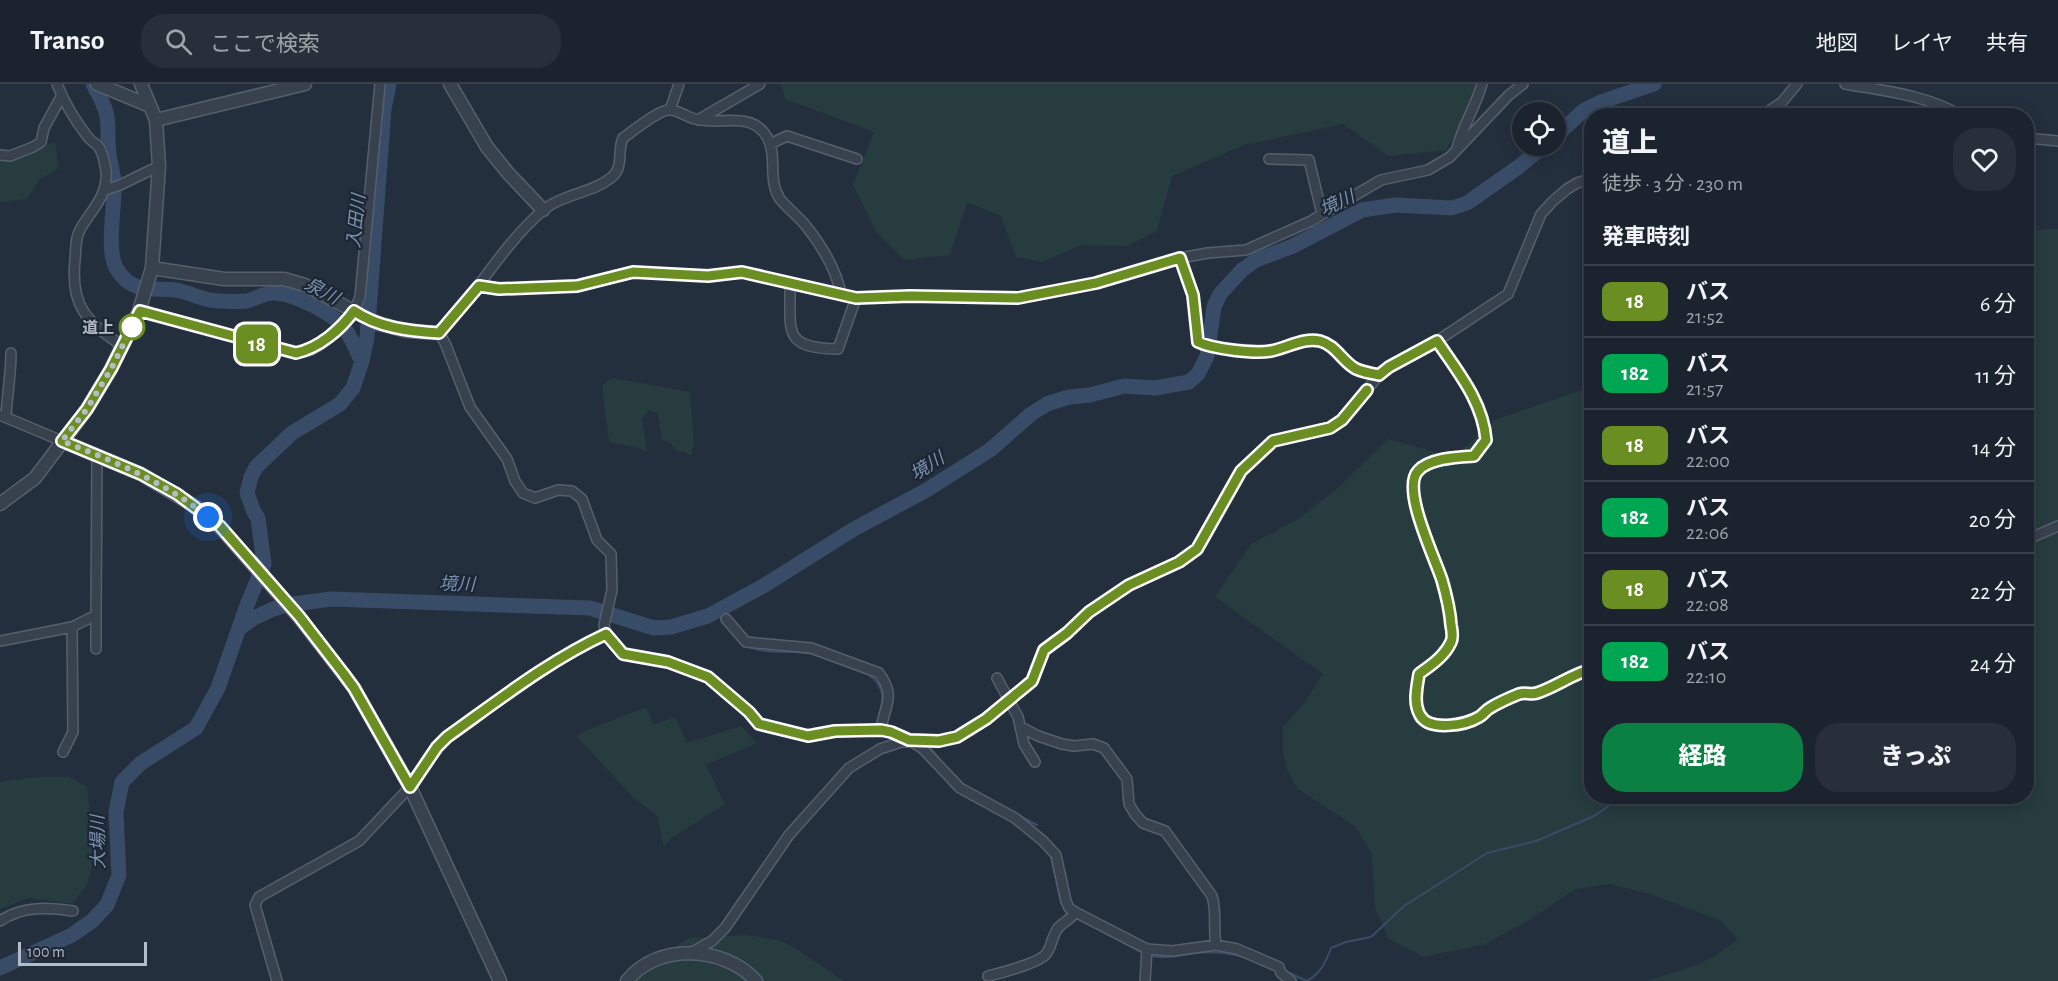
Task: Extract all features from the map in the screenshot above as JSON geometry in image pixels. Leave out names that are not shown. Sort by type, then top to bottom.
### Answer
[{"type":"street","points":[[57,84],[62,97],[88,138],[99,147],[106,170],[107,189],[77,238],[73,276],[76,297],[94,326],[122,346]]},
{"type":"street","points":[[0,504],[34,478],[87,409],[111,369],[141,307],[151,272],[159,166],[156,120],[141,84]]},
{"type":"street","points":[[156,120],[305,84]]},
{"type":"street","points":[[141,307],[296,353],[311,350],[357,314],[380,84]]},
{"type":"street","points":[[450,84],[487,147],[543,210]]},
{"type":"street","points":[[669,110],[679,84]]},
{"type":"street","points":[[698,120],[760,84]]},
{"type":"street","points":[[1456,150],[1482,84]]},
{"type":"street","points":[[479,286],[499,289],[577,286],[633,272],[708,276],[742,272],[856,298],[910,296],[1018,298],[1096,283],[1180,258],[1208,252],[1246,250],[1311,221],[1381,180],[1428,170],[1450,157],[1509,95],[1523,84]]},
{"type":"street","points":[[1773,108],[1782,102],[1797,84]]},
{"type":"street","points":[[1845,84],[1919,97],[1949,108]]},
{"type":"street","points":[[100,85],[150,106]]},
{"type":"street","points":[[0,155],[10,156],[41,142],[44,128],[62,97]]},
{"type":"street","points":[[439,333],[543,210],[612,177],[619,163],[620,144],[623,138],[661,112],[669,110],[698,120],[753,122],[770,144],[773,181],[777,193],[786,207],[805,225],[828,258],[838,278],[841,294]]},
{"type":"street","points":[[770,144],[787,136],[857,159]]},
{"type":"street","points":[[2034,139],[2058,141]]},
{"type":"street","points":[[1269,159],[1309,160],[1322,214]]},
{"type":"street","points":[[107,189],[159,166]]},
{"type":"street","points":[[689,954],[712,941],[725,928],[789,835],[849,768],[880,750],[909,740],[939,741],[957,737],[986,719],[1032,681],[1044,650],[1067,633],[1089,612],[1129,585],[1179,562],[1197,549],[1241,471],[1273,441],[1330,428],[1342,420],[1379,375],[1389,367],[1437,341],[1508,294],[1541,214],[1567,189],[1584,181]]},
{"type":"street","points":[[1180,258],[1193,295],[1198,342],[1228,350],[1269,351],[1308,340],[1320,341],[1332,346],[1353,368],[1379,375]]},
{"type":"street","points":[[151,272],[224,279],[284,279],[305,285],[376,323],[407,331],[439,333]]},
{"type":"street","points":[[790,283],[790,327],[794,338],[802,345],[818,349],[838,349],[856,298]]},
{"type":"street","points":[[439,333],[470,407],[507,459],[515,481],[523,493],[535,498],[558,490],[572,491],[582,499],[597,540],[611,554],[612,590],[605,630],[623,654],[668,662],[708,677],[749,712],[759,724],[808,736],[835,731],[881,730],[909,740],[923,749],[960,788],[1015,818],[1043,841],[1056,855],[1066,902],[1074,914],[1146,953],[1216,945],[1237,949],[1280,970],[1291,981]]},
{"type":"street","points":[[1437,341],[1475,399],[1485,422],[1486,440],[1474,456],[1442,459],[1418,470],[1414,477],[1416,510],[1442,580],[1451,616],[1452,640],[1438,660],[1419,674],[1417,707],[1420,718],[1428,723],[1441,726],[1456,725],[1480,717],[1487,709],[1522,693],[1534,694],[1584,671]]},
{"type":"street","points":[[11,353],[11,374],[3,416],[141,474],[177,494],[220,526],[299,616],[354,688],[410,787],[500,981]]},
{"type":"street","points":[[96,648],[97,455]]},
{"type":"street","points":[[2034,536],[2058,526]]},
{"type":"street","points":[[0,641],[72,627],[96,615]]},
{"type":"street","points":[[726,619],[746,642],[811,648],[879,673],[890,693],[881,730]]},
{"type":"street","points":[[63,753],[73,732],[72,627]]},
{"type":"street","points":[[277,981],[255,905],[260,897],[359,841],[410,787],[437,747],[447,737],[540,670],[605,630]]},
{"type":"street","points":[[997,678],[1018,717],[1024,744],[1035,762]]},
{"type":"street","points":[[1021,727],[1038,736],[1062,744],[1074,746],[1093,744],[1104,748],[1127,779],[1129,804],[1135,814],[1143,823],[1165,831],[1212,896],[1216,945]]},
{"type":"street","points":[[0,921],[26,909],[74,910]]},
{"type":"street","points":[[988,976],[1008,972],[1041,958],[1047,953],[1059,926],[1074,914]]},
{"type":"street","points":[[1145,981],[1146,953]]},
{"type":"street","points":[[627,981],[633,974],[660,958],[689,954],[704,954],[726,960],[743,969],[756,981]]},
{"type":"green space","points":[[781,84],[1479,84],[1479,94],[1446,150],[1388,156],[1343,124],[1244,145],[1172,176],[1157,231],[1127,246],[1081,245],[1042,262],[1016,257],[1001,216],[967,202],[950,255],[904,260],[876,232],[853,185],[874,132],[785,99]]},
{"type":"green space","points":[[55,142],[59,168],[40,179],[27,199],[0,202],[0,158]]},
{"type":"green space","points":[[2058,229],[2058,981],[1645,981],[1705,961],[1737,939],[1720,920],[1650,894],[1610,884],[1575,889],[1531,919],[1485,944],[1424,957],[1389,939],[1375,908],[1372,855],[1356,827],[1298,789],[1287,770],[1283,753],[1283,727],[1305,702],[1323,674],[1215,597],[1251,544],[1298,519],[1339,487],[1388,439],[1454,457],[1494,420],[1584,389],[1584,804],[2034,804],[2034,231]]},
{"type":"green space","points":[[612,378],[690,392],[694,442],[691,456],[683,451],[677,452],[670,442],[662,440],[658,414],[650,410],[642,418],[647,452],[609,442],[602,385]]},
{"type":"green space","points":[[646,707],[654,725],[675,717],[687,743],[741,726],[757,743],[706,765],[725,804],[671,838],[664,847],[657,816],[632,796],[577,737],[585,731]]},
{"type":"green space","points":[[38,777],[69,777],[87,787],[95,859],[87,884],[72,904],[28,898],[0,909],[0,782]]},
{"type":"green space","points":[[747,935],[778,940],[792,946],[844,981],[630,981],[688,938]]},
{"type":"waterway","name":"泉川","points":[[93,84],[107,117],[108,149],[114,185],[112,253],[114,263],[124,278],[136,286],[175,290],[213,301],[247,301],[273,293],[291,296],[312,305],[340,323],[350,336],[362,361]]},
{"type":"waterway","name":"泉川","points":[[0,968],[72,935],[92,921],[107,905],[119,875],[116,812],[122,782],[141,763],[196,728],[218,688],[264,564],[258,518],[247,493],[251,477],[256,467],[292,433],[340,404],[353,388],[367,338],[384,109],[389,84]]},
{"type":"waterway","name":"境川","points":[[1589,108],[1654,84]]},
{"type":"waterway","name":"境川","points":[[1566,127],[1584,110]]},
{"type":"waterway","name":"境川","points":[[240,628],[273,609],[331,599],[590,608],[654,628],[671,627],[708,616],[765,585],[854,529],[925,491],[990,450],[1031,414],[1047,404],[1069,397],[1090,395],[1124,386],[1155,388],[1189,382],[1198,374],[1207,356],[1214,307],[1220,294],[1242,270],[1256,260],[1293,246],[1362,210],[1395,205],[1452,208],[1467,203],[1532,156]]},
{"type":"waterway","points":[[733,635],[741,642],[759,650],[802,652],[827,658],[852,668]]},
{"type":"waterway","points":[[866,673],[878,683],[881,689],[882,701],[877,722]]},
{"type":"waterway","points":[[929,746],[945,766]]},
{"type":"waterway","points":[[949,770],[966,787]]},
{"type":"waterway","points":[[1283,970],[1307,981],[1322,967],[1331,948],[1346,942],[1371,937],[1404,906],[1487,853],[1536,841],[1594,816],[1611,804]]},
{"type":"waterway","points":[[1018,815],[1037,825]]},
{"type":"waterway","points":[[1051,857],[1061,903],[1065,909]]},
{"type":"waterway","points":[[1077,918],[1143,953]]},
{"type":"waterway","points":[[1149,955],[1166,957],[1218,952],[1252,960]]},
{"type":"bus line","name":"18","points":[[1367,390],[1342,420],[1330,428],[1273,441],[1241,471],[1197,549],[1179,562],[1129,585],[1089,612],[1067,633],[1044,650],[1032,681],[986,719],[957,737],[939,741],[909,740],[881,730],[835,731],[808,736],[759,724],[749,712],[708,677],[668,662],[623,654],[606,634],[571,651],[540,670],[447,737],[437,747],[410,787],[354,688],[299,616],[220,526],[177,494],[141,474],[62,441],[87,409],[111,369],[140,311],[296,353],[311,350],[346,322],[354,311],[376,323],[407,331],[439,333],[479,286],[499,289],[577,286],[633,272],[708,276],[742,272],[856,298],[910,296],[1018,298],[1096,283],[1180,258],[1193,295],[1198,342],[1228,350],[1269,351],[1308,340],[1320,341],[1332,346],[1353,368],[1379,375],[1389,367],[1437,341],[1475,399],[1485,422],[1486,440],[1474,456],[1442,459],[1418,470],[1414,477],[1416,510],[1442,580],[1451,616],[1452,640],[1438,660],[1419,674],[1417,707],[1420,718],[1428,723],[1441,726],[1456,725],[1480,717],[1487,709],[1522,693],[1534,694],[1584,671]]},
{"type":"place","name":"道上","points":[[132,327]]},
{"type":"route","points":[[132,327],[87,409],[62,441],[141,474],[177,494],[208,517]]},
{"type":"water label","name":"入田川","points":[[356,221]]},
{"type":"water label","name":"大場川","points":[[98,842]]}]
